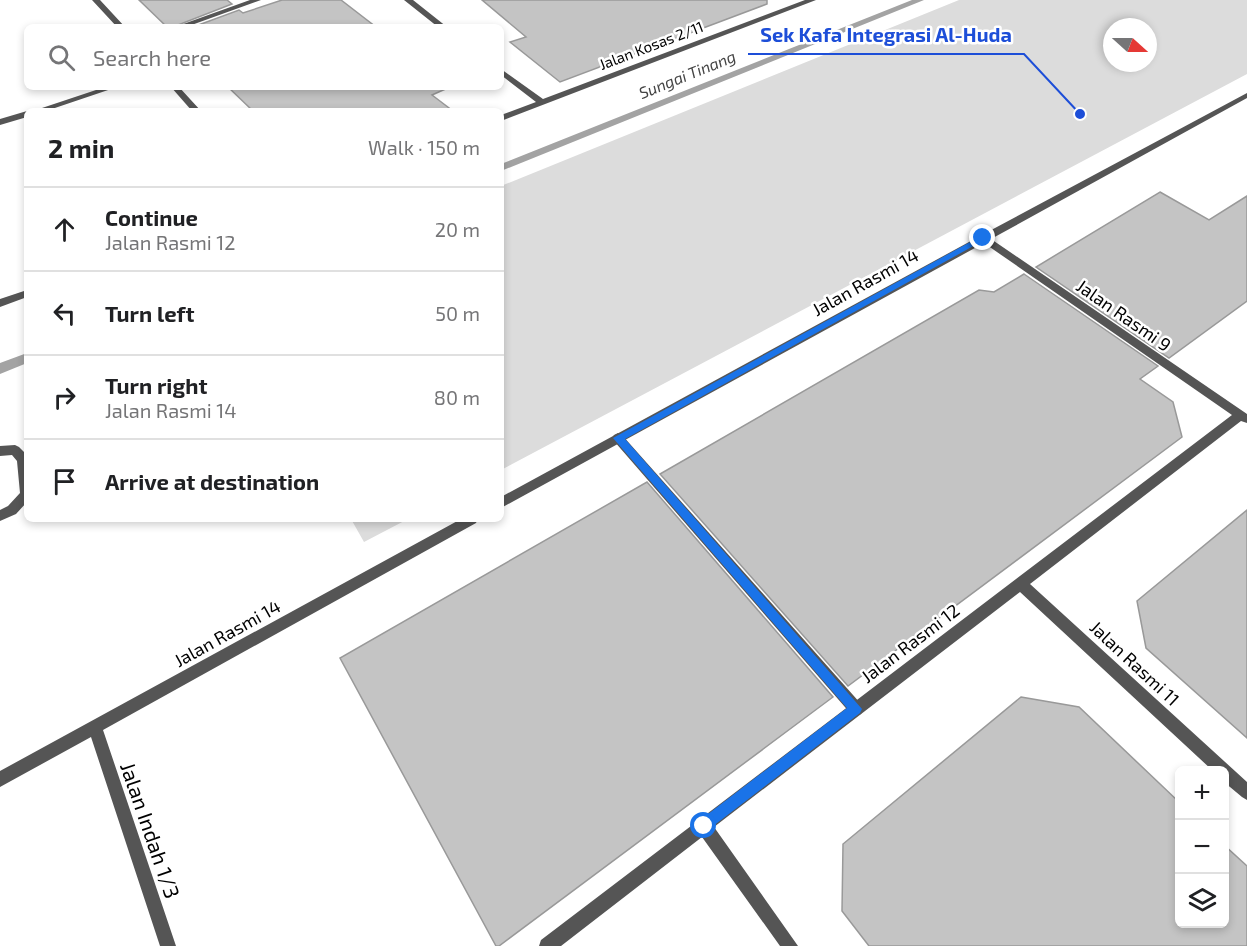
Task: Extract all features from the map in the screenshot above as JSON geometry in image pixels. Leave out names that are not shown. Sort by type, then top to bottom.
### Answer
[{"type":"street","points":[[96,0],[118,24]]},
{"type":"street","points":[[188,24],[257,0]]},
{"type":"street","name":"Jalan Kosas 2/11","points":[[504,116],[812,0]]},
{"type":"street","points":[[412,1],[439,24]]},
{"type":"street","points":[[504,73],[542,102]]},
{"type":"street","points":[[46,108],[104,90]]},
{"type":"street","points":[[178,90],[193,108]]},
{"type":"street","name":"Jalan Rasmi 14","points":[[504,501],[1246,96]]},
{"type":"street","points":[[0,122],[24,115]]},
{"type":"street","name":"Jalan Rasmi 9","points":[[983,238],[1244,417]]},
{"type":"street","points":[[0,303],[24,294]]},
{"type":"street","name":"Jalan Rasmi 12","points":[[547,946],[1020,584],[1244,417]]},
{"type":"street","points":[[618,438],[856,709]]},
{"type":"street","points":[[0,451],[15,450],[23,459],[24,471]]},
{"type":"street","points":[[0,516],[12,510],[24,497]]},
{"type":"street","name":"Jalan Rasmi 14","points":[[0,779],[467,522]]},
{"type":"street","name":"Jalan Rasmi 11","points":[[1020,584],[1219,766]]},
{"type":"street","name":"Jalan Indah 1/3","points":[[95,727],[168,946]]},
{"type":"street","name":"Jalan Rasmi 11","points":[[1229,776],[1247,792]]},
{"type":"street","points":[[704,826],[789,946]]},
{"type":"shaded area","points":[[959,0],[1247,0],[1247,74],[504,468],[504,185]]},
{"type":"shaded area","points":[[353,522],[402,522],[364,542]]},
{"type":"building","points":[[139,0],[227,0],[232,4],[181,24],[164,24]]},
{"type":"building","points":[[282,0],[341,0],[372,24],[201,24],[239,10],[243,13]]},
{"type":"building","points":[[482,0],[767,0],[767,4],[560,82],[510,42],[526,37]]},
{"type":"building","points":[[231,90],[443,90],[432,95],[449,108],[250,108]]},
{"type":"building","points":[[1160,192],[1209,220],[1247,196],[1247,301],[1169,358],[1036,267]]},
{"type":"building","points":[[1024,274],[1158,366],[1140,379],[1173,402],[1182,437],[848,686],[660,474],[979,290],[994,292]]},
{"type":"building","points":[[647,482],[833,697],[496,946],[340,658]]},
{"type":"building","points":[[1247,510],[1247,738],[1146,648],[1137,601]]},
{"type":"building","points":[[1021,697],[1079,707],[1175,798],[1175,928],[1229,928],[1229,850],[1247,866],[1247,946],[869,946],[842,911],[843,844]]},
{"type":"waterway","name":"Sungai Tinang","points":[[504,167],[920,0]]},
{"type":"waterway","name":"Sungai Tinang","points":[[0,369],[24,359]]},
{"type":"place","name":"Sek Kafa Integrasi Al-Huda","points":[[1080,114]]},
{"type":"route","points":[[704,826],[856,709],[618,438],[983,238]]}]
